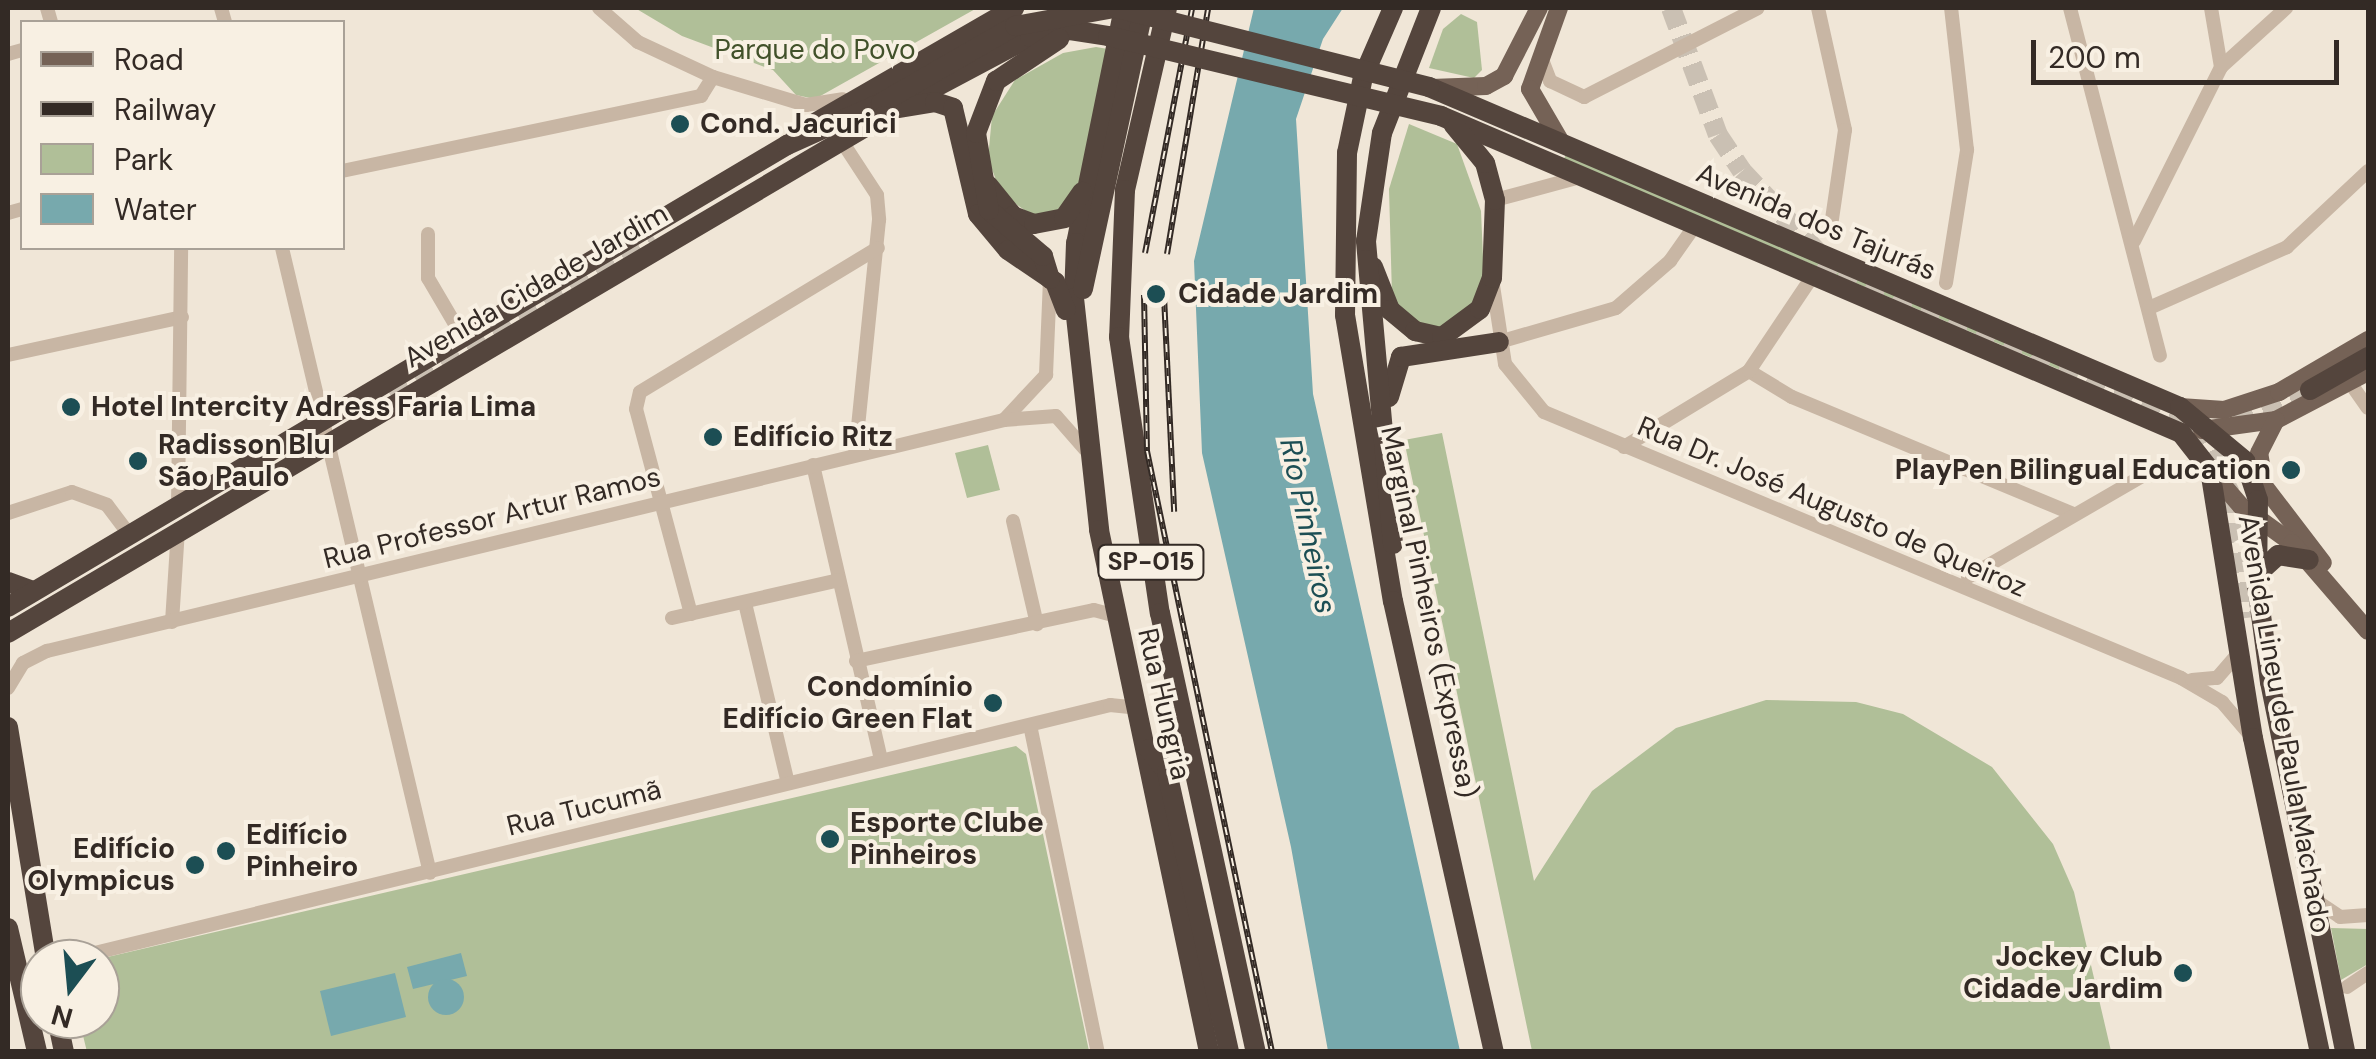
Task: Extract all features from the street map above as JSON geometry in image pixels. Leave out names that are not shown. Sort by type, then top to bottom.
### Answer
[{"type":"highway","points":[[1080,367],[1073,266],[1116,8]]},
{"type":"highway","name":"Avenida dos Tajurás","points":[[1116,8],[1430,87],[2173,414]]},
{"type":"highway","name":"Avenida Cidade Jardim","points":[[786,144],[868,110],[1015,26],[1116,8]]},
{"type":"highway","points":[[1078,320],[1144,8]]},
{"type":"highway","name":"SP-015","points":[[1167,8],[1126,190],[1119,338],[1160,612],[1256,1052]]},
{"type":"highway","name":"Marginal Pinheiros (Expressa)","points":[[1393,8],[1353,116],[1340,254],[1393,602],[1494,1052]]},
{"type":"highway","points":[[1393,602],[1386,460],[1366,241],[1382,134],[1431,8]]},
{"type":"highway","points":[[786,144],[1004,13]]},
{"type":"highway","name":"Avenida Cidade Jardim","points":[[8,633],[178,528],[462,336],[646,238],[853,96],[1004,13]]},
{"type":"highway","name":"Avenida Cidade Jardim","points":[[8,607],[178,506],[321,431],[1005,48],[1051,32],[1097,34],[1445,117]]},
{"type":"highway","points":[[1050,279],[1044,256],[989,210],[978,168],[980,112],[996,82],[1034,52],[1097,34]]},
{"type":"highway","points":[[415,376],[646,238],[1005,48]]},
{"type":"highway","points":[[898,108],[934,102],[953,108],[978,214],[1008,250],[1050,279],[1064,298],[1080,367]]},
{"type":"highway","points":[[1442,337],[1472,322],[1492,278],[1495,200],[1485,164],[1445,117]]},
{"type":"highway","name":"Avenida dos Tajurás","points":[[1445,117],[1814,274],[2173,414]]},
{"type":"highway","points":[[978,168],[1000,204],[1034,224],[1064,218],[1088,176]]},
{"type":"highway","points":[[1366,241],[1390,310],[1416,331],[1499,342]]},
{"type":"highway","points":[[1386,460],[1396,362],[1499,342]]},
{"type":"highway","points":[[2310,390],[2368,357]]},
{"type":"highway","name":"Rua Hungria","points":[[1080,367],[1090,461],[1117,616],[1209,1052]]},
{"type":"highway","points":[[2173,414],[2203,430],[2246,462]]},
{"type":"highway","points":[[2173,414],[2210,470]]},
{"type":"highway","name":"Avenida Lineu de Paula Machado","points":[[2246,462],[2260,520],[2256,580],[2312,898],[2345,1052]]},
{"type":"highway","name":"Avenida Lineu de Paula Machado","points":[[2210,470],[2252,738],[2320,1052]]},
{"type":"highway","points":[[2226,555],[2230,538],[2240,536],[2256,580],[2278,554],[2309,560]]},
{"type":"highway","points":[[8,582],[33,591]]},
{"type":"highway","points":[[2246,618],[2306,931],[2341,1030]]},
{"type":"highway","points":[[8,727],[17,843],[41,939]]},
{"type":"highway","points":[[1147,748],[1167,772],[1229,1052]]},
{"type":"highway","points":[[2306,931],[2306,996]]},
{"type":"highway","points":[[9,932],[30,1050],[48,1041],[61,1052]]},
{"type":"main road","points":[[1430,87],[1486,86],[1504,76],[1539,8]]},
{"type":"main road","points":[[1560,8],[1540,46],[1532,98],[1562,144]]},
{"type":"main road","points":[[2173,414],[2240,406],[2368,340]]},
{"type":"main road","points":[[2203,430],[2247,428],[2276,420],[2368,372]]},
{"type":"main road","points":[[2240,406],[2236,419],[2247,428]]},
{"type":"main road","points":[[2263,478],[2260,454],[2276,420]]},
{"type":"main road","points":[[2246,462],[2263,478],[2368,631]]},
{"type":"main road","points":[[2210,470],[2337,590]]},
{"type":"street","points":[[598,8],[638,42],[713,77],[806,105],[853,96]]},
{"type":"street","points":[[1540,46],[1550,81],[1584,97],[1758,8]]},
{"type":"street","points":[[1818,8],[1845,130],[1832,226]]},
{"type":"street","points":[[1946,283],[1967,150],[1951,8]]},
{"type":"street","points":[[2070,8],[2134,241],[2160,356]]},
{"type":"street","points":[[2211,8],[2221,66]]},
{"type":"street","points":[[2134,241],[2148,228],[2155,197],[2221,66],[2286,8]]},
{"type":"street","points":[[345,169],[701,96],[713,77]]},
{"type":"street","points":[[841,140],[877,195],[878,248],[856,454]]},
{"type":"street","points":[[2149,308],[2287,247],[2368,171]]},
{"type":"street","points":[[1495,200],[1584,176]]},
{"type":"street","points":[[2127,218],[2155,197]]},
{"type":"street","points":[[1499,342],[1616,308],[1670,261],[1696,224]]},
{"type":"street","points":[[428,234],[428,278],[462,336]]},
{"type":"street","points":[[691,614],[667,500],[636,409],[652,381],[878,248]]},
{"type":"street","points":[[178,506],[181,250]]},
{"type":"street","points":[[282,250],[321,431],[430,872]]},
{"type":"street","points":[[1624,447],[1749,371],[1814,274]]},
{"type":"street","name":"Rua Dr. José Augusto de Queiroz","points":[[1492,278],[1499,342],[1518,385],[1544,412],[2181,678],[2222,702],[2252,738]]},
{"type":"street","points":[[1004,420],[1046,375],[1050,279]]},
{"type":"street","points":[[8,356],[182,317]]},
{"type":"street","points":[[1749,371],[1792,397],[2073,514]]},
{"type":"street","points":[[2351,384],[2368,408]]},
{"type":"street","name":"Rua Professor Artur Ramos","points":[[8,688],[30,657],[1004,420],[1063,419],[1090,461]]},
{"type":"street","points":[[813,465],[881,760]]},
{"type":"street","points":[[1968,577],[2146,474]]},
{"type":"street","points":[[8,512],[72,492],[107,504],[129,534]]},
{"type":"street","points":[[1013,521],[1037,624]]},
{"type":"street","points":[[172,622],[178,528]]},
{"type":"street","points":[[672,618],[839,580]]},
{"type":"street","points":[[745,603],[788,783]]},
{"type":"street","points":[[856,661],[1100,609],[1117,616]]},
{"type":"street","points":[[2181,678],[2212,680],[2238,654]]},
{"type":"street","points":[[1110,704],[1131,682]]},
{"type":"street","name":"Rua Tucumã","points":[[120,947],[1110,704],[1137,708]]},
{"type":"street","points":[[1030,725],[1098,1052]]},
{"type":"street","points":[[2312,898],[2340,917],[2368,915]]},
{"type":"street","points":[[2347,987],[2368,973]]},
{"type":"green space","name":"Parque do Povo","points":[[635,8],[977,8],[815,99],[796,95],[773,70],[682,36]]},
{"type":"green space","points":[[1461,14],[1477,22],[1482,70],[1474,78],[1429,68],[1443,29]]},
{"type":"green space","points":[[1096,47],[1108,49],[1077,193],[1060,214],[1034,217],[1001,193],[988,159],[992,116],[1015,80],[1063,53]]},
{"type":"green space","points":[[1409,124],[1457,144],[1481,211],[1484,280],[1475,310],[1441,331],[1402,316],[1392,295],[1389,189]]},
{"type":"green space","points":[[1566,154],[2079,372],[2077,377],[1564,159]]},
{"type":"green space","points":[[1442,433],[1534,881],[1592,791],[1676,728],[1766,700],[1856,702],[1903,714],[1992,767],[2053,844],[2074,892],[2111,1051],[1532,1051],[1404,440]]},
{"type":"green space","points":[[988,445],[1000,490],[967,498],[955,453]]},
{"type":"green space","name":"Esporte Clube Pinheiros","points":[[1016,746],[1026,754],[1089,1051],[87,1052],[84,1039],[120,1039],[120,954]]},
{"type":"green space","points":[[2331,928],[2368,929],[2368,964],[2341,980]]},
{"type":"water","name":"Rio Pinheiros","points":[[1254,8],[1343,8],[1323,39],[1296,119],[1313,394],[1460,1051],[1328,1051],[1291,847],[1202,453],[1194,261]]},
{"type":"water","points":[[461,953],[467,976],[413,989],[407,967]]},
{"type":"water","points":[[395,973],[406,1017],[331,1036],[320,991]]},
{"type":"water","points":[[446,979],[459,984],[464,997],[459,1010],[446,1015],[433,1010],[428,997],[433,984]]},
{"type":"tunnel","points":[[1671,8],[1718,135],[1742,171],[1838,274],[2200,423]]},
{"type":"tunnel","points":[[391,396],[654,238]]},
{"type":"tunnel","points":[[2234,420],[2310,390]]},
{"type":"tunnel","points":[[2196,425],[2230,493],[2246,618]]},
{"type":"railway","points":[[1145,253],[1192,8]]},
{"type":"railway","points":[[1167,254],[1208,8]]},
{"type":"railway","points":[[1144,295],[1147,451],[1272,1052]]},
{"type":"railway","points":[[1164,296],[1174,512]]},
{"type":"place","name":"Cond. Jacurici","points":[[680,124]]},
{"type":"place","name":"Cidade Jardim","points":[[1156,294]]},
{"type":"place","name":"Hotel Intercity Adress Faria Lima","points":[[71,407]]},
{"type":"place","name":"Edifício Ritz","points":[[713,437]]},
{"type":"place","name":"Radisson Blu São Paulo","points":[[138,461]]},
{"type":"place","name":"PlayPen Bilingual Education","points":[[2291,470]]},
{"type":"place","name":"Condomínio Edifício Green Flat","points":[[993,703]]},
{"type":"place","name":"Esporte Clube Pinheiros","points":[[830,839]]},
{"type":"place","name":"Edifício Pinheiro","points":[[226,851]]},
{"type":"place","name":"Edifício Olympicus","points":[[195,865]]},
{"type":"place","name":"Jockey Club Cidade Jardim","points":[[2183,973]]}]
